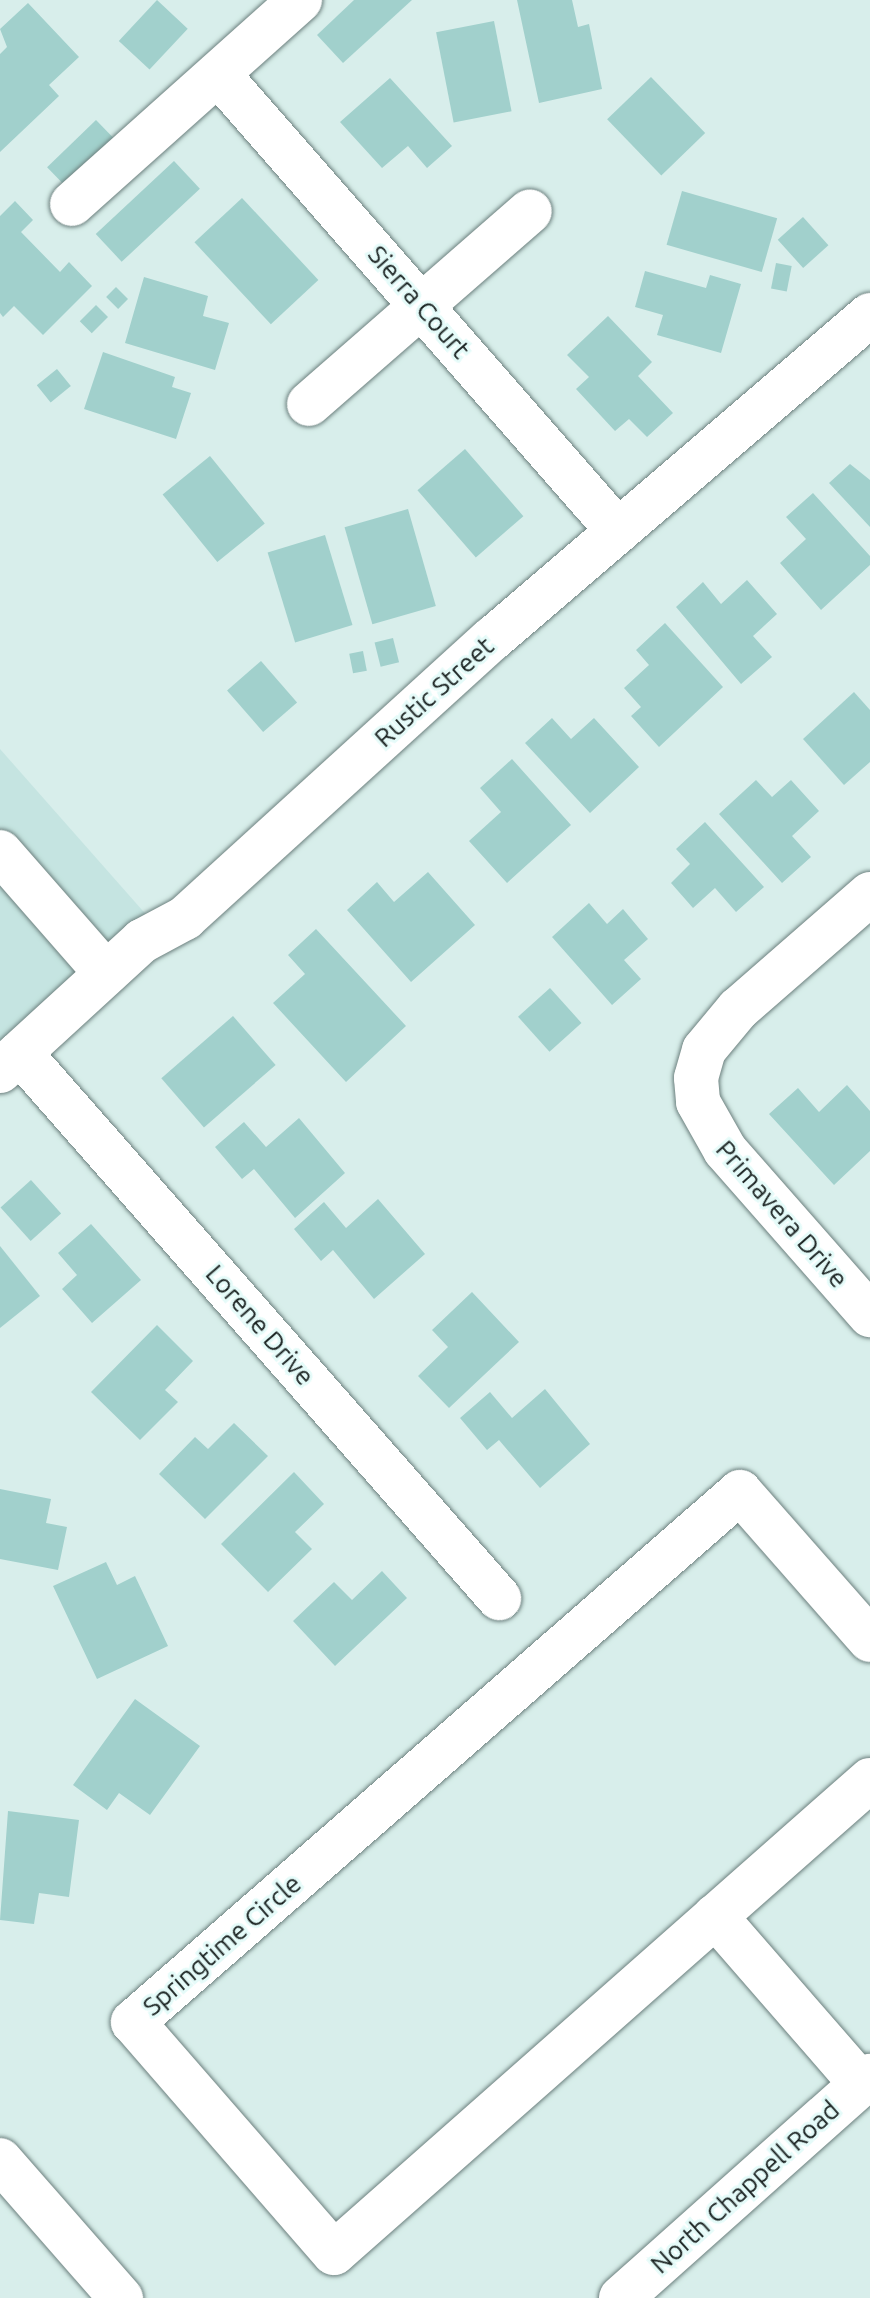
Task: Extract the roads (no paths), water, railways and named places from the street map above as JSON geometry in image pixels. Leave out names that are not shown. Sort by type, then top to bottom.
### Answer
[{"type":"street","points":[[72,204],[300,0]]},
{"type":"street","name":"Sierra Court","points":[[219,75],[618,531]]},
{"type":"street","points":[[309,404],[530,211]]},
{"type":"street","name":"Rustic Street","points":[[10,1062],[142,941],[185,918],[618,531],[870,315]]},
{"type":"street","points":[[0,852],[106,973]]},
{"type":"street","name":"Primavera Drive","points":[[870,894],[738,1009],[704,1050],[696,1078],[708,1126],[725,1150],[870,1315]]},
{"type":"street","name":"Lorene Drive","points":[[10,1062],[499,1598]]},
{"type":"street","name":"Springtime Circle","points":[[870,1640],[740,1492],[133,2022],[334,2253],[870,1780]]},
{"type":"street","points":[[715,1916],[866,2080]]},
{"type":"street","name":"North Chappell Road","points":[[621,2298],[866,2080]]},
{"type":"street","points":[[0,2160],[121,2298]]}]
